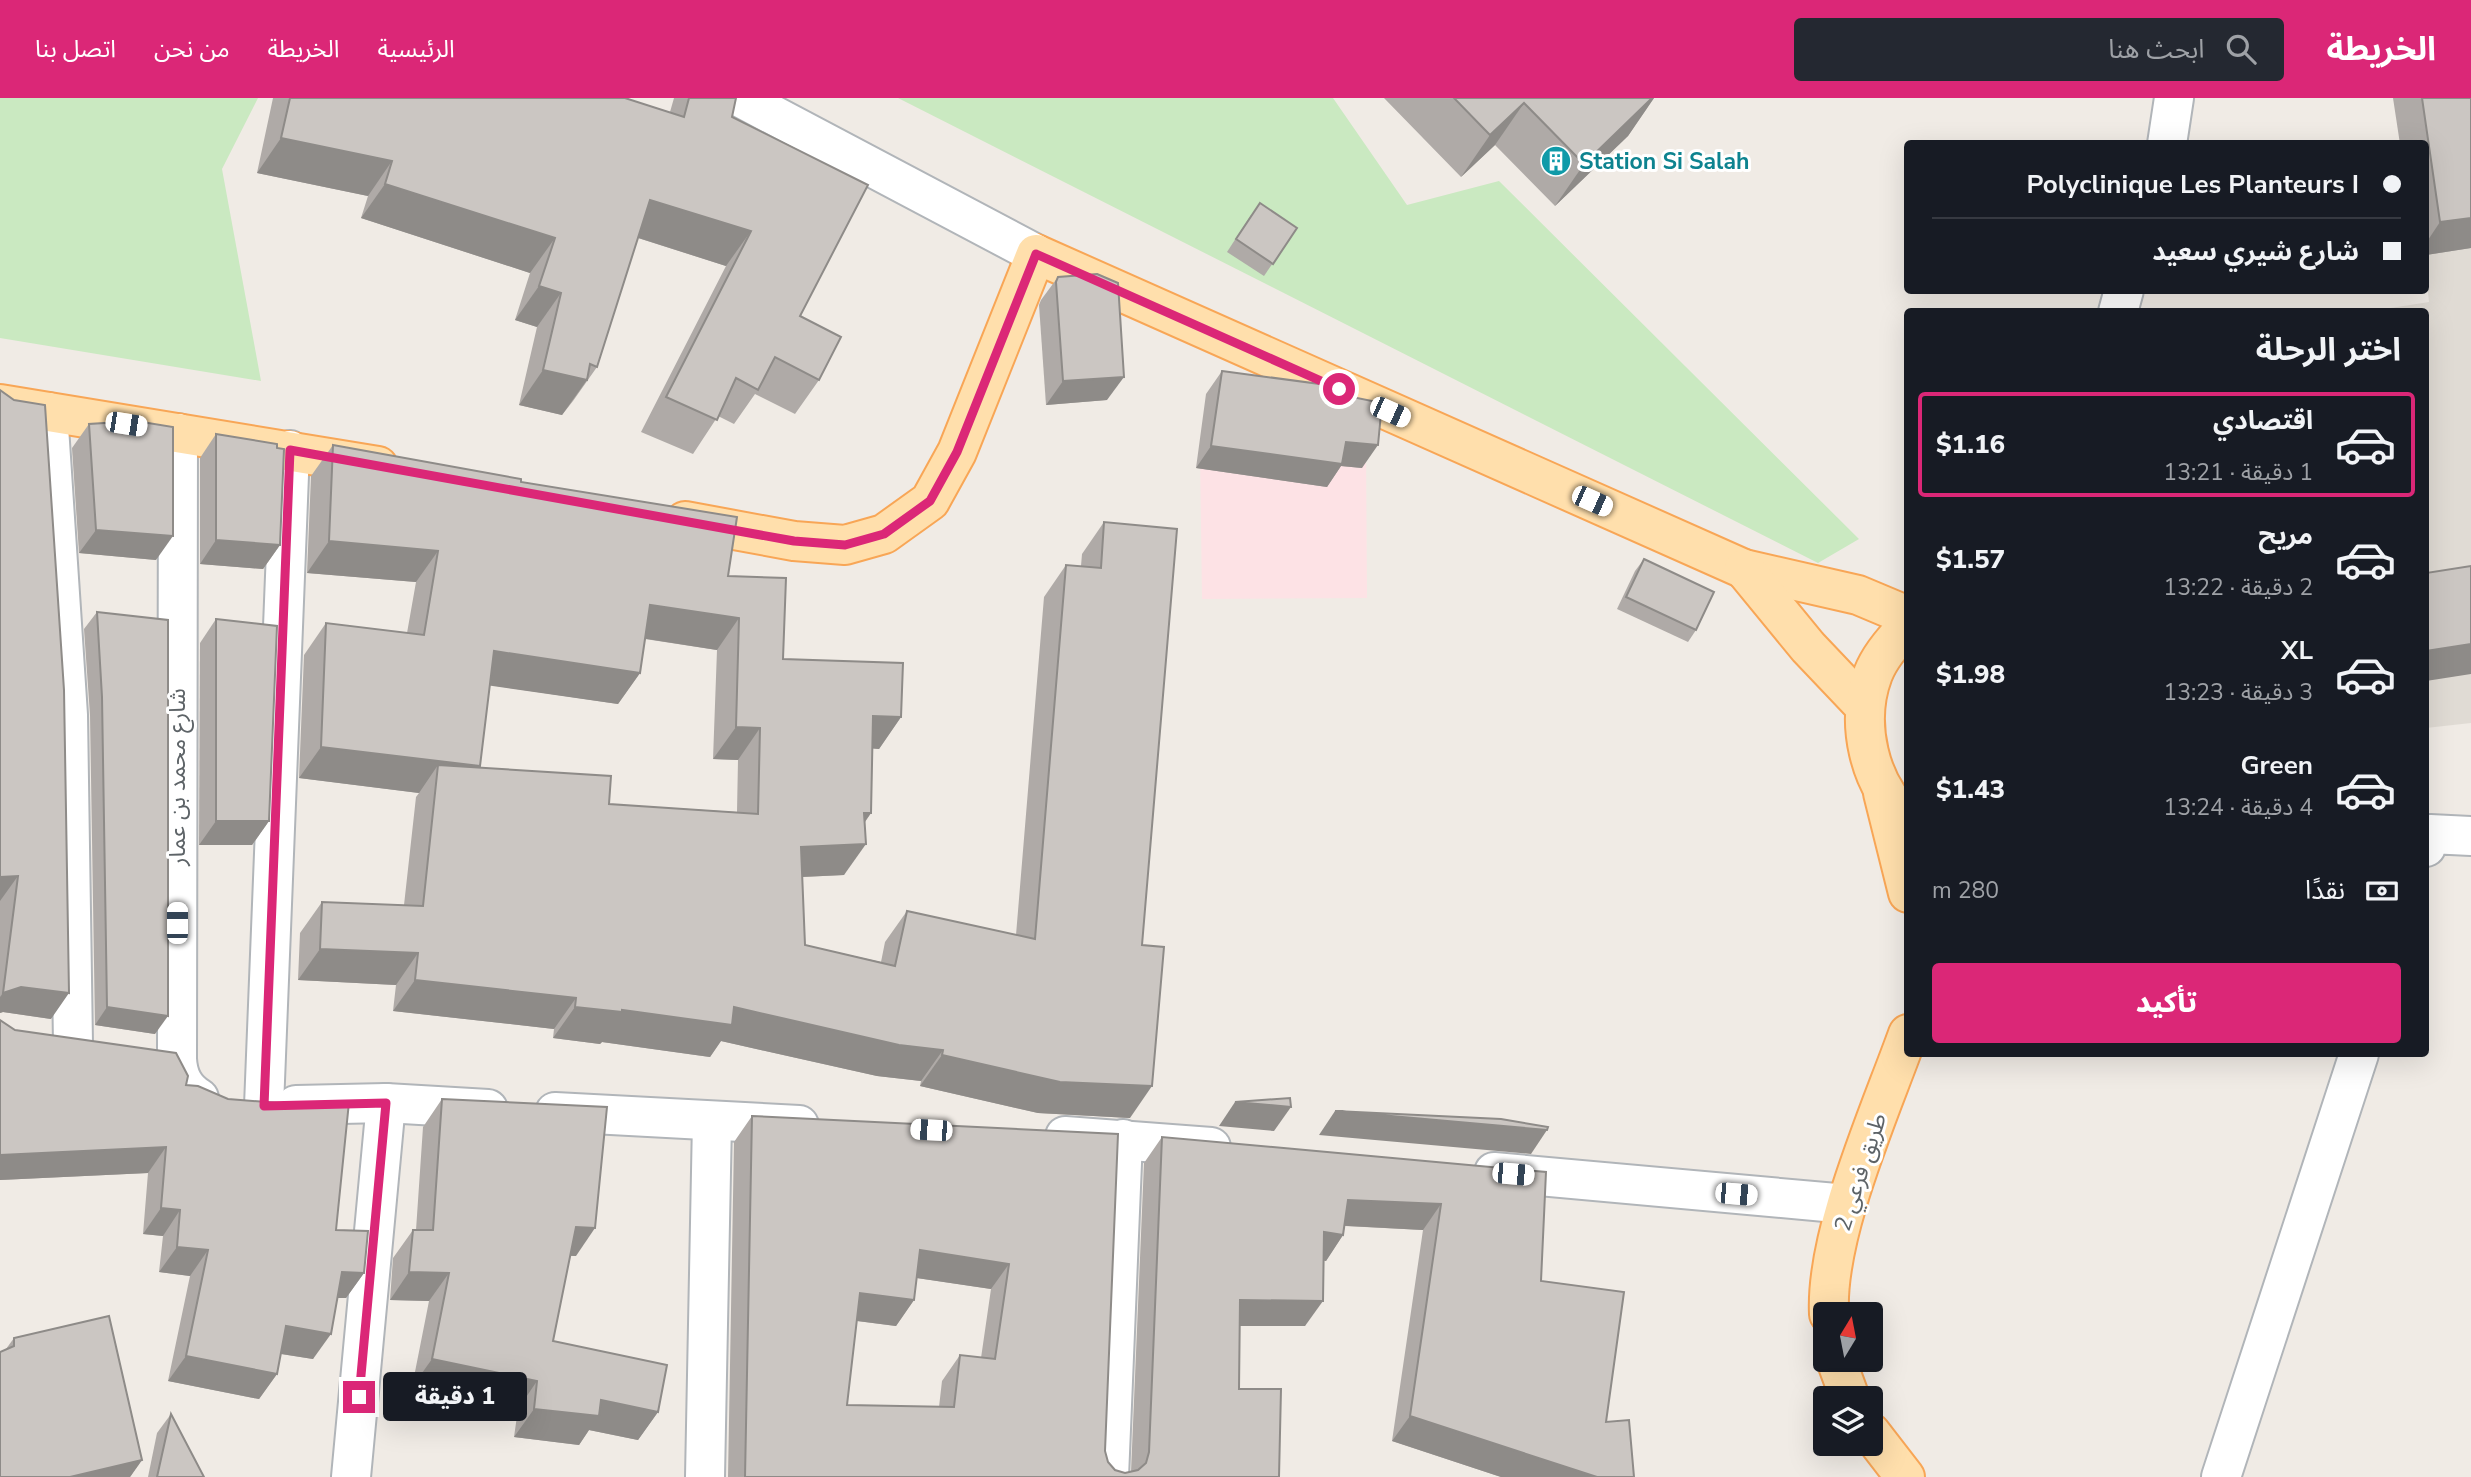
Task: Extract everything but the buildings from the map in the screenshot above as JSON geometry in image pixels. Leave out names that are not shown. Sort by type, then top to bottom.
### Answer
[{"type":"main road","points":[[644,514],[794,541],[845,545],[884,534],[930,501],[947,471],[1036,254],[1744,569],[1858,595],[1904,613]]},
{"type":"main road","points":[[0,404],[413,472]]},
{"type":"main road","points":[[1744,569],[1808,647],[1865,707]]},
{"type":"main road","points":[[1904,630],[1891,643],[1873,674],[1865,707],[1866,747],[1880,784],[1904,877]]},
{"type":"main road","points":[[1880,784],[1904,814]]},
{"type":"main road","name":"طريق فرعي 2","points":[[1830,1302],[1835,1253],[1847,1204],[1904,1045]]},
{"type":"main road","points":[[1883,1449],[1905,1477]]},
{"type":"street","points":[[741,98],[1036,254]]},
{"type":"street","points":[[2168,140],[2174,98]]},
{"type":"street","points":[[48,412],[68,715],[55,1042],[177,1059]]},
{"type":"street","name":"شارع محمد بن عمار","points":[[178,433],[177,1059],[178,1072],[183,1083],[202,1100],[264,1106],[386,1103],[835,1126]]},
{"type":"street","points":[[264,1106],[290,450]]},
{"type":"street","points":[[2429,837],[2430,834],[2471,836]]},
{"type":"street","points":[[2221,1477],[2358,1057]]},
{"type":"street","points":[[351,1477],[386,1103]]},
{"type":"street","points":[[705,1477],[712,1121]]},
{"type":"street","points":[[1027,1135],[1123,1139],[1248,1150]]},
{"type":"street","points":[[1109,1477],[1123,1139]]},
{"type":"street","points":[[1457,1169],[1847,1204]]},
{"type":"shaded area","points":[[2471,98],[2471,723],[2429,728],[2429,308],[2391,308],[2429,302],[2429,141]]},
{"type":"shaded area","points":[[1200,451],[1366,451],[1367,598],[1202,599]]},
{"type":"green space","points":[[0,98],[258,98],[222,169],[261,381],[0,338]]},
{"type":"green space","points":[[898,98],[1333,98],[1407,205],[1499,181],[1859,539],[1818,563]]},
{"type":"place","name":"Station Si Salah","points":[[1556,161]]},
{"type":"route","points":[[359,1397],[386,1103],[264,1106],[290,450],[794,541],[845,545],[884,534],[930,501],[957,452],[989,366],[1036,254],[1339,389]]}]
